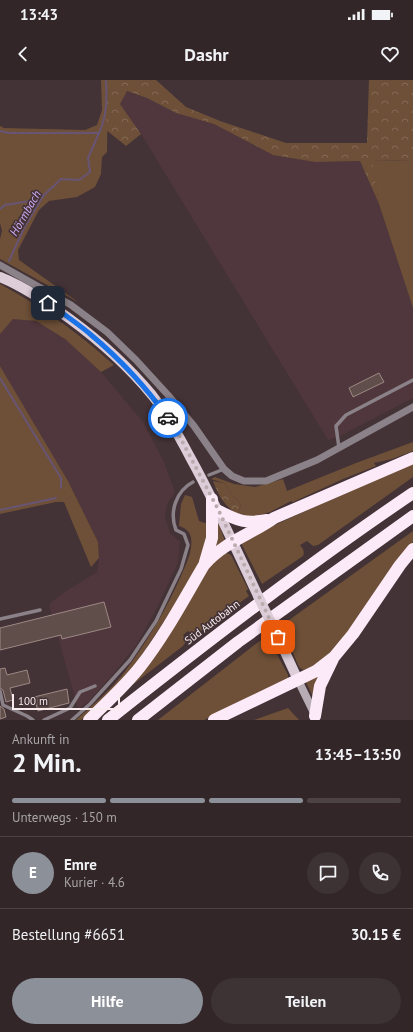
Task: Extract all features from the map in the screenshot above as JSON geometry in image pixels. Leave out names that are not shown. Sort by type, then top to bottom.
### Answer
[{"type":"highway","points":[[219,511],[242,522],[251,523],[274,518],[413,458]]},
{"type":"highway","name":"Süd Autobahn","points":[[108,720],[166,674],[292,579],[413,493]]},
{"type":"highway","points":[[204,565],[212,538],[212,498]]},
{"type":"highway","points":[[138,720],[250,633],[413,516]]},
{"type":"highway","points":[[88,720],[113,697],[140,667],[167,628],[204,565],[212,556],[233,541],[264,526],[274,518]]},
{"type":"highway","points":[[214,720],[316,671],[334,657],[353,634],[400,565],[413,550]]},
{"type":"highway","points":[[316,718],[320,686],[334,657]]},
{"type":"main road","points":[[0,277],[48,303],[90,334],[125,366],[152,396],[174,426],[219,511],[298,680]]},
{"type":"street","points":[[0,265],[71,305],[107,332],[136,360],[168,395],[194,426],[224,469],[232,476],[244,481],[266,481],[317,460],[413,407]]},
{"type":"street","points":[[298,680],[316,718]]},
{"type":"lane","points":[[339,448],[336,426],[346,415],[413,380]]},
{"type":"lane","points":[[209,475],[224,469]]},
{"type":"lane","points":[[72,720],[90,704],[130,660],[156,621],[181,568],[188,545],[184,534],[176,530],[173,522],[173,507],[185,486],[193,482]]},
{"type":"lane","points":[[0,619],[40,610]]},
{"type":"lane","points":[[44,720],[70,708],[80,692],[95,686]]},
{"type":"lane","points":[[0,691],[3,705],[33,720]]},
{"type":"shaded area","points":[[126,91],[147,98],[176,113],[214,124],[273,155],[315,162],[360,161],[379,204],[413,308],[413,398],[338,437],[328,440],[141,134],[120,104]]},
{"type":"shaded area","points":[[13,318],[36,321],[65,339],[101,372],[143,422],[163,460],[175,492],[167,504],[165,517],[170,533],[180,542],[178,563],[157,608],[137,644],[89,701],[78,709],[49,604],[66,591],[97,572],[99,558],[98,542],[68,481],[0,366],[0,334]]},
{"type":"green space","points":[[101,80],[108,80],[107,152],[102,157],[101,174],[95,187],[77,197],[49,201],[39,210],[18,250],[19,260],[78,302],[0,259],[0,239],[2,231],[0,223],[0,126],[4,128],[85,130],[97,125],[102,110]]},
{"type":"green space","points":[[108,80],[156,80],[186,107],[220,121],[286,143],[367,143],[369,80],[413,80],[413,160],[372,161],[379,204],[360,161],[315,162],[273,155],[214,124],[176,113],[147,98],[127,91],[120,104],[141,134],[126,146],[106,130]]},
{"type":"green space","points":[[413,160],[413,308],[379,204],[371,161]]},
{"type":"green space","points":[[0,284],[60,321],[114,365],[101,372],[65,339],[36,321],[13,319],[0,334]]},
{"type":"green space","points":[[0,366],[68,481],[98,542],[99,558],[91,567],[64,502],[56,502],[0,514]]},
{"type":"green space","points":[[413,442],[413,451],[392,459],[374,463],[376,466],[343,479],[293,502],[291,501],[270,512],[254,517],[238,515],[241,504],[232,495],[224,483],[211,479],[215,477],[234,484],[255,487],[283,479],[287,491]]},
{"type":"green space","points":[[413,462],[413,477],[318,545],[313,546],[307,541],[300,545],[304,551],[303,556],[262,584],[241,543],[244,539]]},
{"type":"green space","points":[[213,481],[224,483],[232,495],[241,504],[238,515],[222,500]]},
{"type":"green space","points":[[185,495],[192,497],[199,521],[208,524],[204,553],[183,593],[131,671],[102,702],[81,720],[76,720],[96,703],[121,677],[142,647],[175,589],[187,562],[191,548],[190,533],[179,526],[181,504]]},
{"type":"green space","points":[[218,522],[225,541],[217,547],[213,546]]},
{"type":"green space","points":[[413,531],[413,542],[362,615],[347,635],[331,652],[316,664],[303,670],[299,667],[283,630],[269,639],[288,675],[286,682],[204,720],[158,720],[257,643]]},
{"type":"green space","points":[[227,553],[231,555],[248,589],[246,591],[249,596],[197,634],[194,635],[188,631],[183,635],[187,640],[183,646],[131,686],[209,565],[222,554]]},
{"type":"green space","points":[[324,669],[314,699],[305,680]]},
{"type":"green space","points":[[288,708],[299,720],[254,720]]},
{"type":"building","points":[[379,373],[384,382],[353,397],[349,388]]},
{"type":"building","points":[[104,602],[111,627],[62,639],[61,635],[0,650],[0,628]]},
{"type":"building","points":[[5,668],[7,675],[27,670],[30,683],[10,688],[13,700],[6,702],[3,690],[0,688],[0,669]]},
{"type":"building","points":[[67,689],[69,703],[38,711],[34,697]]},
{"type":"building","points":[[0,706],[4,709],[6,717],[0,719]]},
{"type":"waterway","name":"Hörmbach","points":[[0,131],[9,133],[99,133],[104,120],[106,107],[106,80]]},
{"type":"waterway","name":"Hörmbach","points":[[9,261],[24,228],[43,196],[61,179],[79,180],[90,172],[88,158],[99,133]]},
{"type":"waterway","points":[[0,209],[5,205],[30,201],[40,194],[43,196]]},
{"type":"waterway","name":"Hörmbach","points":[[0,378],[61,478],[61,488]]},
{"type":"waterway","name":"Hörmbach","points":[[0,510],[56,498]]},
{"type":"way so far","points":[[168,418],[174,426],[219,511],[278,637]]},
{"type":"route","points":[[48,303],[90,334],[125,366],[152,396],[168,418]]}]
